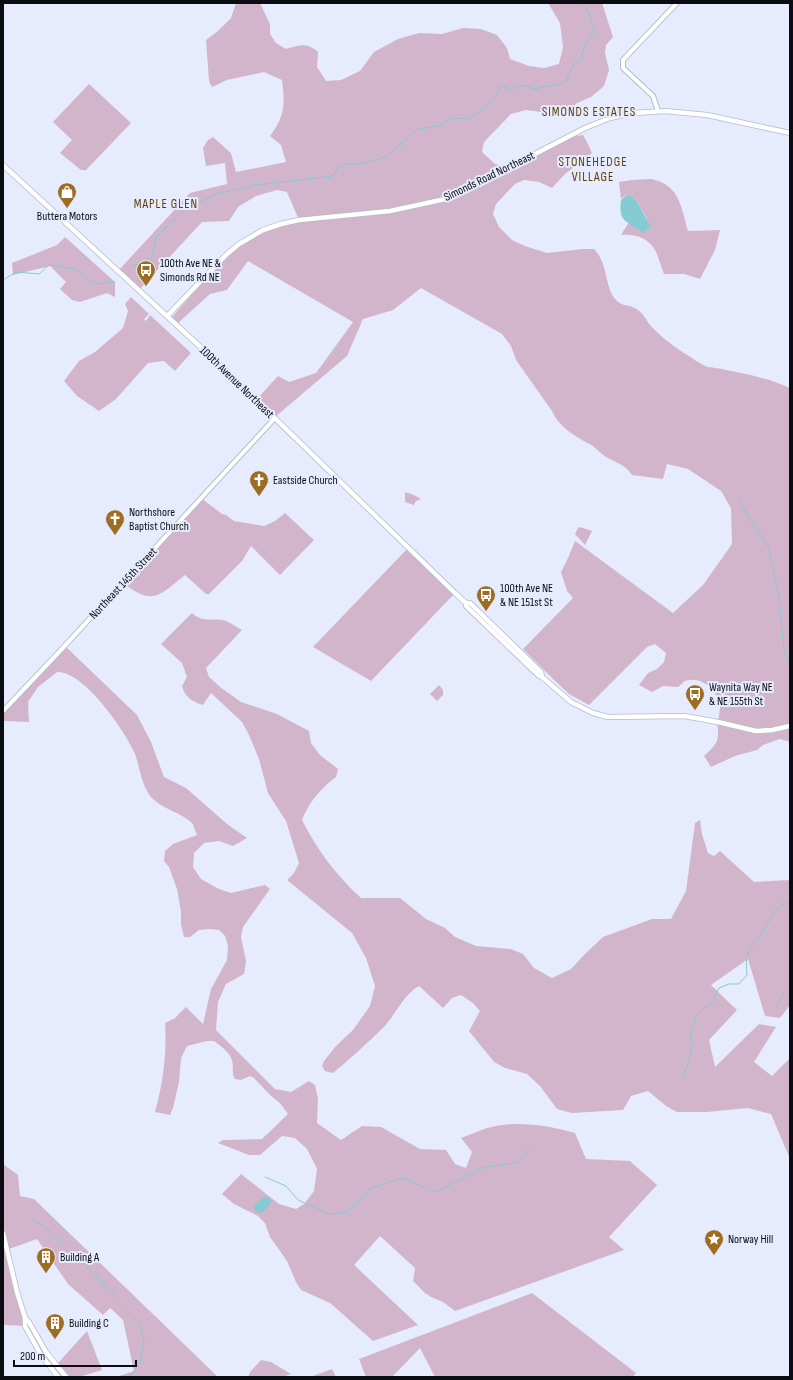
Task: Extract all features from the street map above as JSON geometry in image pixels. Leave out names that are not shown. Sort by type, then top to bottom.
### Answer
[{"type":"main road","name":"Simonds Road Northeast","points":[[167,316],[227,254],[239,244],[263,230],[299,220],[390,211],[450,198],[592,125],[623,115],[658,110],[707,115],[790,133]]},
{"type":"main road","name":"100th Avenue Northeast","points":[[3,165],[275,418],[466,603],[470,603],[541,672],[542,677],[571,702],[593,713],[608,717],[684,716],[756,731],[772,730],[790,726]]},
{"type":"main road","points":[[3,1233],[17,1292],[25,1318],[59,1374],[59,1377]]},
{"type":"main road","points":[[25,1318],[25,1326],[34,1345],[41,1356],[59,1377]]},
{"type":"main road","points":[[49,1357],[66,1377]]},
{"type":"street","points":[[658,110],[653,96],[623,68],[623,60],[677,3]]},
{"type":"street","name":"Northeast 145th Street","points":[[3,711],[275,418]]},
{"type":"shaded area","points":[[236,3],[260,3],[270,24],[270,34],[276,43],[286,49],[303,45],[318,52],[317,67],[326,81],[341,80],[360,71],[374,52],[398,39],[419,33],[442,34],[463,28],[481,29],[497,35],[507,48],[510,59],[529,66],[544,68],[559,64],[563,47],[560,23],[548,3],[602,3],[613,37],[606,45],[605,53],[609,70],[604,86],[591,97],[577,103],[564,115],[526,110],[511,114],[484,142],[482,152],[495,164],[509,167],[568,137],[583,135],[592,153],[565,174],[552,188],[539,182],[524,180],[515,184],[496,204],[493,214],[499,227],[512,240],[525,246],[547,253],[594,249],[599,255],[610,290],[617,301],[638,310],[651,326],[663,337],[702,364],[708,367],[758,377],[790,388],[790,742],[780,739],[763,745],[757,750],[735,756],[711,767],[704,756],[715,745],[718,738],[717,722],[720,708],[719,700],[708,685],[697,680],[685,681],[678,687],[663,686],[652,692],[639,685],[648,673],[657,669],[664,662],[666,653],[655,644],[647,647],[589,705],[569,694],[523,649],[573,598],[567,591],[561,572],[575,541],[673,613],[703,585],[732,544],[731,508],[721,491],[688,469],[667,464],[663,479],[632,475],[625,467],[606,457],[593,446],[564,428],[516,360],[511,346],[502,334],[421,288],[393,310],[363,319],[347,356],[275,417],[256,400],[278,376],[289,382],[316,373],[353,322],[248,261],[227,290],[210,294],[178,323],[172,317],[227,254],[263,230],[299,220],[287,192],[277,190],[256,196],[238,207],[229,221],[202,222],[139,290],[118,271],[190,193],[227,184],[225,163],[206,166],[203,148],[208,140],[213,137],[231,153],[236,172],[286,162],[281,145],[270,136],[279,122],[283,110],[284,96],[282,80],[264,72],[227,80],[212,87],[209,81],[206,40],[231,18]]},
{"type":"shaded area","points":[[89,84],[131,123],[86,170],[81,170],[60,153],[72,140],[53,122]]},
{"type":"shaded area","points":[[651,179],[662,182],[674,192],[683,211],[688,231],[720,230],[715,250],[700,279],[684,274],[664,274],[656,252],[650,243],[637,236],[621,235],[629,222],[642,233],[647,219],[636,200],[628,194],[621,199],[619,182]]},
{"type":"shaded area","points":[[65,237],[115,282],[115,297],[107,293],[80,302],[72,300],[60,289],[66,282],[50,266],[13,275],[12,263],[57,245]]},
{"type":"shaded area","points":[[131,297],[149,314],[144,319],[146,321],[150,315],[191,353],[175,371],[164,361],[148,363],[116,399],[99,411],[77,396],[64,381],[79,361],[95,352],[123,328],[128,311],[125,304]]},
{"type":"shaded area","points":[[405,492],[421,499],[416,501],[414,505],[405,502]]},
{"type":"shaded area","points":[[201,498],[234,521],[264,526],[275,521],[285,513],[314,540],[280,575],[251,546],[242,561],[209,594],[206,594],[185,575],[156,596],[142,594],[123,583]]},
{"type":"shaded area","points":[[580,527],[592,531],[585,545],[575,534]]},
{"type":"shaded area","points":[[408,548],[455,593],[371,681],[313,647]]},
{"type":"shaded area","points":[[192,613],[207,620],[225,621],[242,630],[206,668],[209,677],[241,702],[277,714],[309,731],[311,743],[320,755],[338,769],[336,777],[316,796],[308,807],[302,820],[314,842],[328,862],[361,898],[400,898],[426,919],[445,928],[455,937],[476,946],[511,949],[523,954],[534,968],[552,978],[571,969],[603,937],[652,919],[671,919],[686,891],[695,823],[700,820],[702,834],[708,853],[714,856],[720,851],[754,882],[790,880],[790,1005],[780,1018],[765,1016],[748,959],[711,985],[737,1010],[709,1040],[715,1067],[759,1024],[776,1027],[754,1062],[772,1076],[790,1058],[790,1159],[771,1114],[748,1108],[707,1112],[677,1112],[666,1106],[648,1091],[631,1096],[623,1110],[572,1113],[557,1109],[540,1086],[527,1074],[505,1068],[494,1062],[469,1031],[480,1011],[473,1003],[461,995],[452,998],[443,1008],[419,986],[408,995],[387,1024],[358,1051],[333,1073],[325,1071],[322,1066],[324,1061],[336,1046],[353,1030],[370,1006],[375,986],[366,958],[352,933],[287,880],[294,873],[299,863],[286,821],[268,793],[259,759],[242,722],[211,693],[203,705],[190,698],[183,690],[182,686],[187,677],[182,663],[161,644]]},
{"type":"shaded area","points":[[65,646],[137,715],[151,742],[164,777],[186,788],[227,824],[247,838],[233,846],[219,841],[204,843],[194,853],[193,867],[201,879],[219,889],[231,893],[265,885],[270,889],[243,927],[241,937],[246,961],[244,974],[226,984],[218,1002],[216,1030],[275,1089],[291,1092],[309,1081],[315,1085],[318,1099],[317,1123],[341,1140],[362,1126],[381,1127],[420,1149],[446,1150],[455,1164],[466,1168],[472,1152],[461,1138],[487,1128],[509,1124],[531,1124],[575,1133],[586,1159],[630,1161],[657,1185],[609,1237],[624,1250],[455,1311],[443,1302],[425,1293],[413,1281],[415,1268],[380,1236],[354,1265],[418,1325],[373,1341],[330,1303],[301,1290],[287,1261],[270,1237],[265,1223],[258,1216],[234,1204],[222,1194],[241,1174],[279,1204],[296,1209],[304,1204],[314,1191],[317,1169],[307,1149],[295,1138],[282,1136],[260,1155],[249,1155],[218,1143],[223,1140],[262,1139],[288,1114],[280,1103],[254,1078],[250,1076],[241,1080],[235,1079],[232,1060],[229,1054],[214,1041],[207,1041],[187,1046],[181,1058],[179,1082],[170,1115],[155,1112],[164,1068],[165,1023],[175,1018],[186,1007],[203,1024],[211,989],[227,960],[228,946],[225,936],[219,930],[199,930],[190,937],[184,937],[181,925],[181,912],[177,889],[169,867],[164,861],[165,851],[173,844],[197,835],[193,824],[182,816],[160,805],[151,797],[143,781],[135,754],[124,733],[88,688],[68,674],[57,672],[38,687],[28,702],[29,722],[3,721],[3,712]]},
{"type":"shaded area","points":[[439,685],[443,690],[443,695],[437,701],[430,694]]},
{"type":"shaded area","points":[[3,1164],[18,1175],[20,1196],[34,1199],[218,1377],[116,1377],[134,1371],[123,1320],[110,1308],[103,1315],[68,1284],[37,1239],[9,1249],[3,1227]]},
{"type":"shaded area","points":[[3,1233],[27,1326],[3,1325]]},
{"type":"shaded area","points":[[532,1293],[636,1373],[633,1377],[435,1377],[420,1348],[392,1377],[366,1377],[359,1359]]},
{"type":"shaded area","points":[[87,1331],[102,1370],[79,1377],[70,1377],[58,1363]]},
{"type":"shaded area","points":[[261,1360],[271,1362],[291,1374],[283,1377],[248,1377],[250,1372]]},
{"type":"shaded area","points":[[332,1369],[336,1377],[310,1377]]},
{"type":"water","points":[[628,194],[636,200],[651,227],[642,233],[622,217],[620,207],[621,200]]},
{"type":"water","points":[[265,1196],[272,1200],[270,1204],[262,1213],[255,1211],[253,1207]]},
{"type":"waterway","points":[[132,265],[143,264],[152,257],[156,237],[184,210],[216,194],[255,185],[333,176],[338,167],[344,164],[360,164],[388,156],[417,129],[439,126],[452,118],[469,119],[493,101],[501,86],[511,89],[523,85],[534,89],[565,83],[573,65],[581,58],[585,44],[595,32],[590,15],[582,3]]},
{"type":"waterway","points":[[3,280],[16,272],[39,274],[49,265],[75,269],[95,284],[115,282]]},
{"type":"waterway","points":[[738,499],[769,549],[779,597],[784,651],[790,664]]},
{"type":"waterway","points":[[682,1079],[693,1043],[690,1037],[696,1016],[704,1008],[711,1004],[719,988],[729,984],[739,984],[747,975],[746,962],[749,950],[759,938],[768,922],[780,906],[790,901]]},
{"type":"waterway","points":[[777,1007],[783,993],[790,986]]},
{"type":"waterway","points":[[265,1177],[286,1186],[298,1200],[328,1214],[347,1212],[371,1188],[403,1178],[435,1192],[482,1168],[518,1162],[533,1145]]},
{"type":"waterway","points":[[33,1219],[51,1232],[67,1250],[86,1265],[118,1299]]},
{"type":"waterway","points":[[123,1306],[139,1322],[144,1340],[140,1362],[130,1377]]},
{"type":"place","name":"Buttera Motors","points":[[67,209]]},
{"type":"place","name":"100th Ave NE & Simonds Rd NE","points":[[146,287]]},
{"type":"place","name":"Eastside Church","points":[[259,497]]},
{"type":"place","name":"Northshore Baptist Church","points":[[115,536]]},
{"type":"place","name":"100th Ave NE & NE 151st St","points":[[486,612]]},
{"type":"place","name":"Waynita Way NE & NE 155th St","points":[[695,711]]},
{"type":"place","name":"Norway Hill","points":[[714,1256]]},
{"type":"place","name":"Building A","points":[[46,1274]]},
{"type":"place","name":"Building C","points":[[55,1340]]},
{"type":"district","name":"SIMONDS ESTATES","points":[[589,111]]},
{"type":"district","name":"STONEHEDGE VILLAGE","points":[[593,168]]},
{"type":"district","name":"MAPLE GLEN","points":[[166,203]]}]
